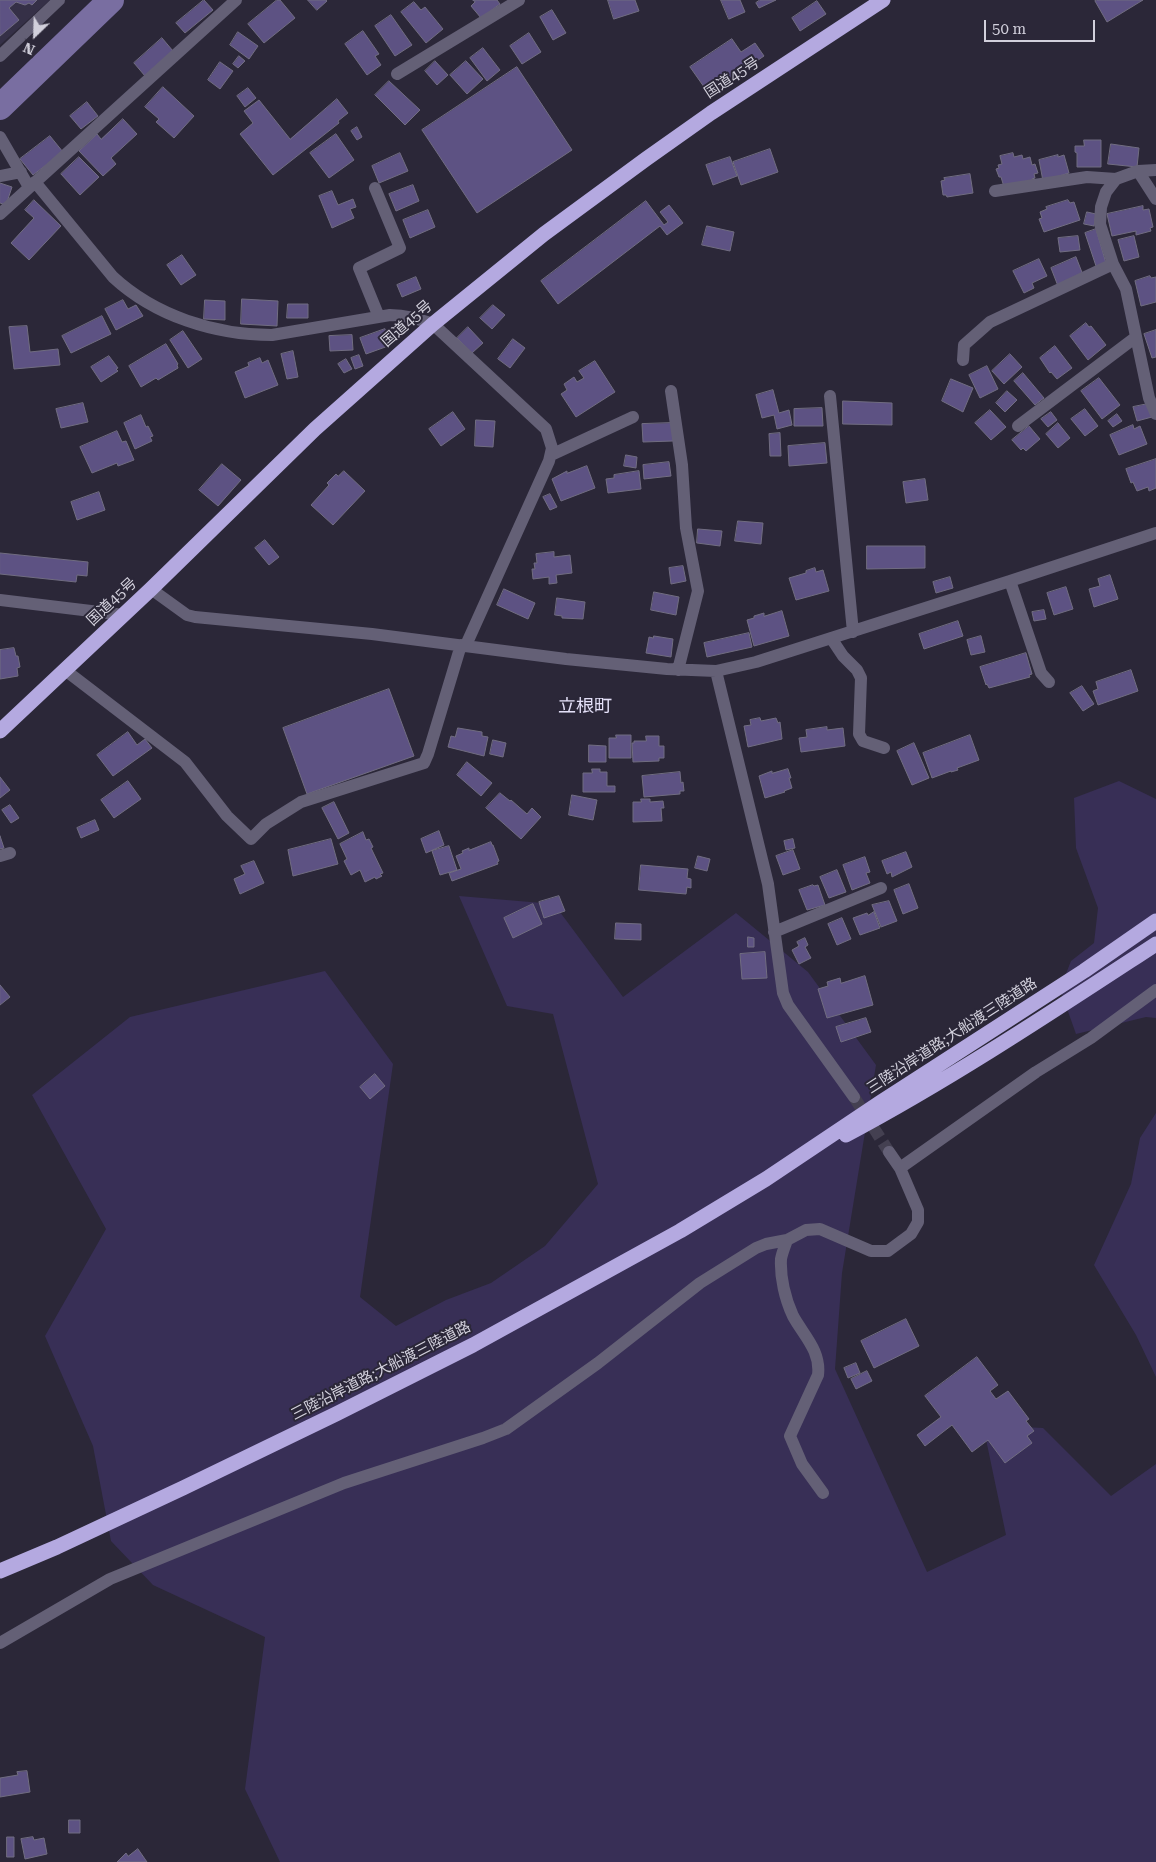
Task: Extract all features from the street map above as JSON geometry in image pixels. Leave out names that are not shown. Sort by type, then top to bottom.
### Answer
[{"type":"highway","name":"国道45号","points":[[0,731],[124,615],[316,429],[433,324],[544,234],[646,159],[711,113],[883,0]]},
{"type":"highway","name":"三陸沿岸道路;大船渡三陸道路","points":[[0,1572],[183,1488],[473,1345],[680,1231],[766,1179],[881,1102],[1084,972],[1156,921]]},
{"type":"highway","name":"三陸沿岸道路;大船渡三陸道路","points":[[766,1179],[888,1113],[1156,944]]},
{"type":"street","points":[[0,56],[59,0]]},
{"type":"street","points":[[0,214],[236,0]]},
{"type":"street","points":[[397,74],[518,0]]},
{"type":"street","points":[[3,143],[21,172],[124,287],[157,308],[189,321],[219,330],[257,335],[272,335],[378,317],[404,315],[433,324],[546,429],[551,447],[464,645],[424,763],[301,802],[266,824],[251,839],[227,816],[186,764],[65,670]]},
{"type":"street","points":[[995,191],[1087,177],[1116,179],[1138,171],[1156,170]]},
{"type":"street","points":[[1138,171],[1156,199]]},
{"type":"street","points":[[0,176],[21,172]]},
{"type":"street","points":[[1116,179],[1106,192],[1101,208],[1100,224],[1113,264],[1126,289],[1143,373],[1149,398],[1156,414]]},
{"type":"street","points":[[375,188],[400,248],[359,268],[378,317]]},
{"type":"street","points":[[963,360],[964,345],[990,322],[1113,264]]},
{"type":"street","points":[[1018,426],[1136,337]]},
{"type":"street","points":[[1143,373],[1156,368]]},
{"type":"street","points":[[671,391],[682,466],[686,528],[698,591],[678,670]]},
{"type":"street","points":[[830,396],[853,632]]},
{"type":"street","points":[[551,447],[633,417]]},
{"type":"street","points":[[151,589],[187,615],[464,645],[566,659],[678,670],[716,671],[756,662],[853,632],[1156,533]]},
{"type":"street","points":[[1010,581],[1041,673],[1049,682]]},
{"type":"street","points":[[0,600],[124,615]]},
{"type":"street","points":[[831,638],[843,656],[857,670],[861,678],[859,734],[862,742],[884,748]]},
{"type":"street","points":[[716,671],[768,884],[783,994],[788,1005],[854,1097]]},
{"type":"street","points":[[774,932],[882,888]]},
{"type":"street","points":[[900,1168],[1036,1072],[1091,1038],[1156,990]]},
{"type":"street","points":[[0,1643],[110,1580],[344,1483],[506,1429],[598,1363],[700,1283],[756,1248],[787,1240],[806,1230],[820,1229],[871,1251],[888,1251],[911,1234],[918,1222],[918,1210],[900,1168],[889,1152]]},
{"type":"street","points":[[787,1240],[781,1258],[783,1286],[792,1314],[815,1351],[819,1365],[818,1375],[790,1436],[802,1464],[823,1493]]},
{"type":"shaded area","points":[[0,0],[50,0],[0,45]]},
{"type":"shaded area","points":[[1119,781],[1156,799],[1156,1018],[1146,1017],[1076,1034],[1060,989],[1071,961],[1094,943],[1098,908],[1076,848],[1074,798]]},
{"type":"shaded area","points":[[459,896],[554,904],[623,997],[736,913],[808,972],[876,1065],[842,1273],[835,1369],[927,1572],[1006,1535],[983,1425],[1043,1428],[1111,1496],[1156,1464],[1156,1862],[280,1862],[245,1789],[265,1637],[153,1585],[111,1541],[93,1446],[45,1336],[106,1229],[32,1095],[130,1017],[325,971],[393,1064],[360,1297],[396,1326],[446,1300],[491,1283],[545,1246],[598,1184],[553,1014],[507,1006]]},
{"type":"shaded area","points":[[1156,1113],[1156,1377],[1136,1335],[1094,1265],[1131,1184],[1140,1138]]},
{"type":"building","points":[[0,0],[37,0],[32,5],[16,2],[9,8],[19,20],[0,36]]},
{"type":"building","points":[[204,0],[213,10],[185,33],[176,23]]},
{"type":"building","points":[[277,0],[280,0],[295,18],[264,43],[248,24]]},
{"type":"building","points":[[308,0],[326,0],[327,1],[317,10]]},
{"type":"building","points":[[473,0],[497,0],[500,4],[481,18],[471,6],[475,2]]},
{"type":"building","points":[[608,0],[635,0],[639,11],[614,19]]},
{"type":"building","points":[[721,0],[740,0],[745,12],[729,19]]},
{"type":"building","points":[[760,0],[776,0],[759,8],[756,3]]},
{"type":"building","points":[[1143,0],[1107,22],[1095,1]]},
{"type":"building","points":[[817,1],[826,14],[800,31],[792,18]]},
{"type":"building","points":[[414,2],[421,10],[425,7],[443,29],[426,43],[401,12]]},
{"type":"building","points":[[552,10],[566,33],[553,40],[540,17]]},
{"type":"building","points":[[391,15],[412,45],[395,56],[375,26]]},
{"type":"building","points":[[363,31],[379,54],[375,56],[381,65],[367,75],[345,44]]},
{"type":"building","points":[[238,32],[258,46],[249,59],[230,45]]},
{"type":"building","points":[[529,33],[541,52],[522,64],[510,46]]},
{"type":"building","points":[[162,38],[173,51],[145,76],[134,63]]},
{"type":"building","points":[[732,39],[741,52],[755,43],[764,56],[709,94],[690,67]]},
{"type":"building","points":[[483,48],[500,70],[487,81],[470,58]]},
{"type":"building","points":[[239,56],[245,61],[238,68],[233,64]]},
{"type":"building","points":[[435,61],[448,75],[437,85],[425,71]]},
{"type":"building","points":[[466,61],[483,79],[467,94],[450,75]]},
{"type":"building","points":[[220,62],[233,71],[220,89],[208,80]]},
{"type":"building","points":[[517,67],[572,150],[477,213],[422,130]]},
{"type":"building","points":[[389,81],[420,110],[405,125],[375,95]]},
{"type":"building","points":[[163,87],[194,116],[174,138],[156,122],[159,119],[145,107]]},
{"type":"building","points":[[248,88],[256,98],[245,107],[237,96]]},
{"type":"building","points":[[337,99],[348,113],[338,121],[339,123],[273,175],[240,134],[253,123],[244,111],[259,100],[290,139]]},
{"type":"building","points":[[87,102],[98,116],[81,129],[70,116]]},
{"type":"building","points":[[123,119],[137,134],[111,158],[116,164],[103,176],[79,151],[97,134],[101,139]]},
{"type":"building","points":[[357,127],[362,137],[357,140],[351,131]]},
{"type":"building","points":[[336,134],[354,160],[329,178],[310,153]]},
{"type":"building","points":[[50,136],[63,152],[33,175],[20,159]]},
{"type":"building","points":[[1084,140],[1101,140],[1101,167],[1077,167],[1075,146],[1084,146]]},
{"type":"building","points":[[1111,144],[1139,148],[1137,167],[1108,164]]},
{"type":"building","points":[[770,149],[778,172],[741,185],[733,162]]},
{"type":"building","points":[[400,153],[408,171],[379,183],[372,166]]},
{"type":"building","points":[[1013,153],[1014,157],[1022,155],[1023,159],[1030,157],[1032,165],[1035,164],[1038,173],[1034,174],[1033,182],[1004,187],[996,169],[999,168],[998,165],[1002,164],[1000,156]]},
{"type":"building","points":[[1058,155],[1058,157],[1064,155],[1069,173],[1043,181],[1039,160]]},
{"type":"building","points":[[79,157],[99,177],[80,195],[61,174]]},
{"type":"building","points":[[730,157],[737,176],[713,185],[706,165]]},
{"type":"building","points":[[970,174],[973,193],[947,197],[943,195],[941,181],[945,180],[944,178]]},
{"type":"building","points":[[0,183],[12,187],[6,205],[0,203]]},
{"type":"building","points":[[413,185],[419,201],[396,211],[389,194]]},
{"type":"building","points":[[332,191],[338,205],[353,199],[356,207],[350,209],[354,218],[332,228],[319,196]]},
{"type":"building","points":[[34,200],[61,226],[29,260],[11,243],[34,218],[25,210]]},
{"type":"building","points":[[1068,200],[1070,203],[1074,202],[1080,220],[1044,232],[1039,219],[1042,218],[1040,212],[1047,209],[1046,207]]},
{"type":"building","points":[[646,201],[664,225],[668,222],[660,212],[669,205],[683,223],[667,235],[660,226],[558,304],[541,281]]},
{"type":"building","points":[[1143,206],[1143,210],[1149,209],[1153,227],[1150,228],[1151,231],[1136,235],[1136,231],[1112,236],[1107,214]]},
{"type":"building","points":[[428,210],[435,227],[410,238],[403,220]]},
{"type":"building","points":[[1087,212],[1096,214],[1094,226],[1084,224]]},
{"type":"building","points":[[707,226],[734,232],[730,251],[702,245]]},
{"type":"building","points":[[1096,229],[1106,263],[1096,266],[1085,233]]},
{"type":"building","points":[[1078,236],[1080,250],[1060,252],[1058,238]]},
{"type":"building","points":[[1134,236],[1139,257],[1124,261],[1118,240]]},
{"type":"building","points":[[182,255],[196,275],[181,285],[167,265]]},
{"type":"building","points":[[1076,257],[1083,275],[1058,286],[1051,268]]},
{"type":"building","points":[[1039,259],[1047,276],[1032,283],[1034,288],[1024,293],[1013,271]]},
{"type":"building","points":[[1150,276],[1151,278],[1156,277],[1156,302],[1141,306],[1135,281]]},
{"type":"building","points":[[416,277],[421,289],[402,297],[397,285]]},
{"type":"building","points":[[242,299],[278,301],[277,326],[241,324]]},
{"type":"building","points":[[123,300],[128,309],[136,305],[143,316],[116,330],[105,309]]},
{"type":"building","points":[[205,300],[225,301],[225,320],[204,319]]},
{"type":"building","points":[[288,304],[308,304],[308,318],[287,318]]},
{"type":"building","points":[[493,305],[505,315],[492,329],[480,318]]},
{"type":"building","points":[[102,316],[111,334],[71,353],[62,336]]},
{"type":"building","points":[[1086,323],[1089,327],[1091,326],[1106,345],[1088,360],[1070,336]]},
{"type":"building","points":[[27,326],[30,352],[58,349],[60,365],[14,369],[9,327]]},
{"type":"building","points":[[468,327],[483,343],[472,353],[457,338]]},
{"type":"building","points":[[385,329],[391,345],[366,354],[360,338]]},
{"type":"building","points":[[1156,330],[1156,357],[1152,358],[1144,334]]},
{"type":"building","points":[[183,331],[202,359],[188,368],[170,340]]},
{"type":"building","points":[[352,335],[353,350],[330,351],[329,336]]},
{"type":"building","points":[[513,339],[525,348],[510,368],[498,359]]},
{"type":"building","points":[[166,344],[178,364],[178,368],[158,380],[156,378],[141,387],[129,366]]},
{"type":"building","points":[[1055,346],[1072,368],[1057,379],[1050,373],[1040,358]]},
{"type":"building","points":[[293,351],[298,377],[287,379],[281,354]]},
{"type":"building","points":[[1010,354],[1022,367],[1004,384],[992,371]]},
{"type":"building","points":[[359,355],[363,366],[355,369],[351,358]]},
{"type":"building","points":[[109,356],[118,368],[116,369],[118,371],[101,382],[91,367]]},
{"type":"building","points":[[260,358],[262,363],[268,360],[278,385],[245,398],[235,372],[249,366],[248,363]]},
{"type":"building","points":[[346,359],[352,369],[344,373],[338,364]]},
{"type":"building","points":[[595,361],[615,392],[576,417],[561,394],[567,390],[564,384],[574,377],[577,382],[584,378],[579,371]]},
{"type":"building","points":[[987,366],[998,389],[980,398],[969,375]]},
{"type":"building","points":[[1023,373],[1044,398],[1035,405],[1014,381]]},
{"type":"building","points":[[1099,378],[1120,405],[1102,419],[1081,391]]},
{"type":"building","points":[[951,379],[973,388],[963,412],[942,401]]},
{"type":"building","points":[[773,390],[779,413],[789,410],[792,425],[777,429],[774,415],[762,418],[756,395]]},
{"type":"building","points":[[1007,391],[1017,400],[1005,412],[996,403]]},
{"type":"building","points":[[843,401],[892,403],[892,425],[843,424]]},
{"type":"building","points":[[83,403],[88,422],[61,428],[56,409]]},
{"type":"building","points":[[1148,404],[1152,417],[1137,421],[1133,407]]},
{"type":"building","points":[[822,408],[823,426],[794,426],[794,409]]},
{"type":"building","points":[[1085,409],[1098,426],[1085,436],[1071,419]]},
{"type":"building","points":[[990,410],[1006,427],[991,440],[975,423]]},
{"type":"building","points":[[453,412],[465,429],[441,446],[429,429]]},
{"type":"building","points":[[1051,412],[1057,420],[1048,427],[1041,419]]},
{"type":"building","points":[[1117,414],[1122,421],[1113,427],[1108,421]]},
{"type":"building","points":[[141,415],[146,427],[148,426],[153,436],[150,437],[152,441],[135,449],[124,423]]},
{"type":"building","points":[[476,420],[495,421],[493,447],[475,446]]},
{"type":"building","points":[[672,423],[673,441],[643,442],[642,424]]},
{"type":"building","points":[[1058,423],[1070,438],[1058,448],[1046,434]]},
{"type":"building","points":[[1133,425],[1134,429],[1140,426],[1147,444],[1119,455],[1110,435]]},
{"type":"building","points":[[1029,426],[1040,439],[1026,451],[1023,448],[1021,450],[1012,440]]},
{"type":"building","points":[[117,431],[122,442],[126,441],[134,460],[118,466],[117,463],[92,473],[80,447]]},
{"type":"building","points":[[780,433],[781,456],[770,456],[769,434]]},
{"type":"building","points":[[825,443],[827,463],[789,466],[788,446]]},
{"type":"building","points":[[626,455],[637,457],[636,468],[624,466]]},
{"type":"building","points":[[1156,459],[1156,488],[1149,491],[1148,487],[1137,491],[1133,482],[1131,483],[1126,469]]},
{"type":"building","points":[[669,462],[671,476],[644,479],[643,465]]},
{"type":"building","points":[[222,464],[241,480],[218,506],[199,490]]},
{"type":"building","points":[[587,466],[595,488],[561,501],[552,479],[567,471],[567,473]]},
{"type":"building","points":[[344,471],[365,491],[333,525],[311,505],[329,485],[327,483],[336,474],[338,476]]},
{"type":"building","points":[[639,471],[641,489],[608,493],[606,479],[614,478],[614,475]]},
{"type":"building","points":[[925,479],[928,500],[906,503],[903,482]]},
{"type":"building","points":[[99,492],[105,510],[77,520],[71,502]]},
{"type":"building","points":[[550,494],[557,507],[550,510],[543,497]]},
{"type":"building","points":[[738,521],[763,523],[761,544],[735,541]]},
{"type":"building","points":[[698,529],[722,531],[720,546],[697,543]]},
{"type":"building","points":[[265,540],[279,557],[269,565],[255,548]]},
{"type":"building","points":[[867,546],[925,546],[925,568],[867,569]]},
{"type":"building","points":[[554,552],[554,557],[570,555],[572,573],[556,575],[557,583],[549,584],[549,577],[533,579],[532,569],[535,569],[534,563],[537,563],[536,554]]},
{"type":"building","points":[[0,553],[88,562],[87,576],[77,575],[76,582],[0,574]]},
{"type":"building","points":[[683,566],[686,581],[671,584],[669,568]]},
{"type":"building","points":[[815,568],[816,572],[823,570],[829,591],[796,600],[789,578]]},
{"type":"building","points":[[1110,575],[1118,599],[1094,607],[1089,589],[1100,586],[1098,579]]},
{"type":"building","points":[[950,577],[953,588],[936,593],[933,582]]},
{"type":"building","points":[[1066,587],[1073,609],[1054,615],[1047,593]]},
{"type":"building","points":[[504,589],[535,603],[528,619],[497,605]]},
{"type":"building","points":[[654,592],[679,597],[676,615],[651,610]]},
{"type":"building","points":[[557,598],[585,602],[583,619],[562,618],[562,616],[555,615]]},
{"type":"building","points":[[1044,610],[1046,619],[1034,621],[1032,612]]},
{"type":"building","points":[[782,611],[789,636],[754,646],[747,620],[764,613],[764,616]]},
{"type":"building","points":[[958,621],[963,636],[924,649],[919,634]]},
{"type":"building","points":[[749,633],[752,647],[707,657],[704,643]]},
{"type":"building","points":[[654,636],[673,639],[671,657],[646,653],[649,637],[653,638]]},
{"type":"building","points":[[981,636],[985,652],[971,655],[967,640]]},
{"type":"building","points":[[14,648],[20,667],[17,668],[18,676],[0,679],[0,650]]},
{"type":"building","points":[[1026,653],[1032,674],[1029,675],[1030,677],[989,688],[986,685],[980,667]]},
{"type":"building","points":[[1131,670],[1138,691],[1098,705],[1093,691],[1098,689],[1096,682]]},
{"type":"building","points":[[1082,686],[1094,704],[1083,711],[1070,693]]},
{"type":"building","points":[[389,689],[414,756],[307,794],[283,728]]},
{"type":"building","points":[[760,718],[761,721],[776,718],[778,723],[780,722],[782,739],[748,747],[744,726],[751,725],[750,720]]},
{"type":"building","points":[[827,727],[827,730],[843,728],[845,746],[801,752],[799,738],[807,737],[806,730]]},
{"type":"building","points":[[458,728],[482,732],[482,736],[488,737],[484,756],[448,747],[451,736],[455,737]]},
{"type":"building","points":[[128,732],[137,745],[145,739],[152,748],[113,776],[97,755]]},
{"type":"building","points":[[616,735],[631,735],[631,758],[609,758],[609,738],[616,738]]},
{"type":"building","points":[[970,735],[979,760],[957,768],[958,770],[932,778],[923,753]]},
{"type":"building","points":[[646,736],[659,736],[659,746],[664,746],[664,758],[659,758],[659,761],[633,762],[632,743],[634,741],[646,741]]},
{"type":"building","points":[[493,740],[506,743],[503,757],[490,754]]},
{"type":"building","points":[[914,743],[929,778],[912,785],[897,751]]},
{"type":"building","points":[[589,745],[606,746],[606,762],[589,762]]},
{"type":"building","points":[[467,762],[492,783],[481,796],[457,775]]},
{"type":"building","points":[[592,769],[600,769],[600,772],[607,772],[607,786],[615,786],[615,792],[583,792],[583,773],[592,773]]},
{"type":"building","points":[[788,769],[792,788],[765,798],[759,776],[772,771],[772,773]]},
{"type":"building","points":[[680,772],[684,791],[680,791],[680,794],[644,797],[642,776]]},
{"type":"building","points":[[0,777],[10,790],[0,798]]},
{"type":"building","points":[[128,781],[141,799],[114,818],[101,800]]},
{"type":"building","points":[[500,793],[527,814],[532,808],[541,817],[521,839],[486,808]]},
{"type":"building","points":[[572,795],[597,800],[593,820],[569,815]]},
{"type":"building","points":[[641,799],[650,799],[650,802],[663,801],[664,808],[661,808],[662,821],[633,822],[633,802],[641,802]]},
{"type":"building","points":[[334,802],[349,833],[338,839],[322,808]]},
{"type":"building","points":[[10,805],[19,818],[11,823],[2,810]]},
{"type":"building","points":[[95,820],[99,830],[81,838],[77,828]]},
{"type":"building","points":[[439,831],[444,845],[426,853],[421,839]]},
{"type":"building","points":[[363,832],[366,840],[369,839],[373,847],[371,848],[383,873],[380,874],[382,876],[376,879],[375,877],[365,882],[360,870],[351,875],[344,861],[347,859],[340,844]]},
{"type":"building","points":[[0,836],[4,848],[0,849]]},
{"type":"building","points":[[331,839],[338,864],[293,876],[288,850]]},
{"type":"building","points":[[793,839],[795,848],[786,850],[784,841]]},
{"type":"building","points":[[491,842],[499,861],[497,862],[498,864],[452,881],[449,873],[461,869],[456,856],[469,848],[469,850]]},
{"type":"building","points":[[449,846],[457,870],[440,875],[432,851]]},
{"type":"building","points":[[793,850],[800,869],[783,875],[776,856]]},
{"type":"building","points":[[906,852],[912,867],[892,877],[891,872],[887,874],[882,861]]},
{"type":"building","points":[[698,856],[710,859],[707,871],[695,868]]},
{"type":"building","points":[[865,857],[870,872],[866,873],[870,883],[852,890],[843,865]]},
{"type":"building","points":[[254,861],[264,883],[240,894],[234,879],[245,874],[241,866]]},
{"type":"building","points":[[641,865],[688,869],[687,878],[691,879],[691,888],[687,887],[686,894],[639,890]]},
{"type":"building","points":[[837,870],[846,892],[829,898],[820,877]]},
{"type":"building","points":[[909,884],[918,908],[903,914],[894,890]]},
{"type":"building","points":[[818,885],[825,905],[807,910],[799,890]]},
{"type":"building","points":[[559,896],[565,911],[544,918],[539,902]]},
{"type":"building","points":[[889,901],[897,921],[881,927],[872,905]]},
{"type":"building","points":[[533,904],[542,924],[513,938],[504,918]]},
{"type":"building","points":[[874,912],[880,928],[860,935],[853,918]]},
{"type":"building","points":[[842,918],[851,939],[837,945],[828,924]]},
{"type":"building","points":[[616,923],[641,924],[641,940],[615,939]]},
{"type":"building","points":[[748,937],[754,938],[754,947],[748,947]]},
{"type":"building","points":[[805,938],[808,945],[805,947],[811,958],[799,964],[792,950],[799,946],[797,942]]},
{"type":"building","points":[[765,952],[767,978],[742,979],[740,954]]},
{"type":"building","points":[[865,976],[873,1005],[827,1018],[818,989],[828,986],[827,982],[840,978],[841,983]]},
{"type":"building","points":[[0,985],[10,997],[0,1005]]},
{"type":"building","points":[[866,1018],[871,1032],[841,1042],[836,1027]]},
{"type":"building","points":[[375,1074],[385,1086],[370,1099],[360,1087]]},
{"type":"building","points":[[906,1319],[919,1346],[874,1368],[861,1341]]},
{"type":"building","points":[[977,1357],[998,1385],[990,1391],[996,1399],[1008,1391],[1029,1419],[1026,1421],[1034,1431],[1027,1436],[1032,1443],[1005,1463],[988,1440],[972,1452],[952,1425],[925,1446],[917,1435],[941,1417],[925,1396]]},
{"type":"building","points":[[856,1363],[860,1373],[848,1378],[844,1368]]},
{"type":"building","points":[[867,1371],[872,1381],[856,1389],[851,1379]]},
{"type":"building","points":[[27,1771],[30,1792],[0,1797],[0,1778],[18,1775],[17,1772]]},
{"type":"building","points":[[69,1820],[80,1820],[80,1833],[69,1833]]},
{"type":"building","points":[[7,1837],[14,1837],[14,1857],[7,1857]]},
{"type":"building","points":[[33,1837],[34,1840],[44,1838],[47,1854],[25,1859],[21,1839]]},
{"type":"building","points":[[138,1849],[147,1862],[117,1862],[126,1853],[128,1856]]},
{"type":"waterway","points":[[0,107],[111,0]]},
{"type":"tunnel","points":[[854,1097],[889,1152]]},
{"type":"district","name":"立根町","points":[[585,707]]}]
